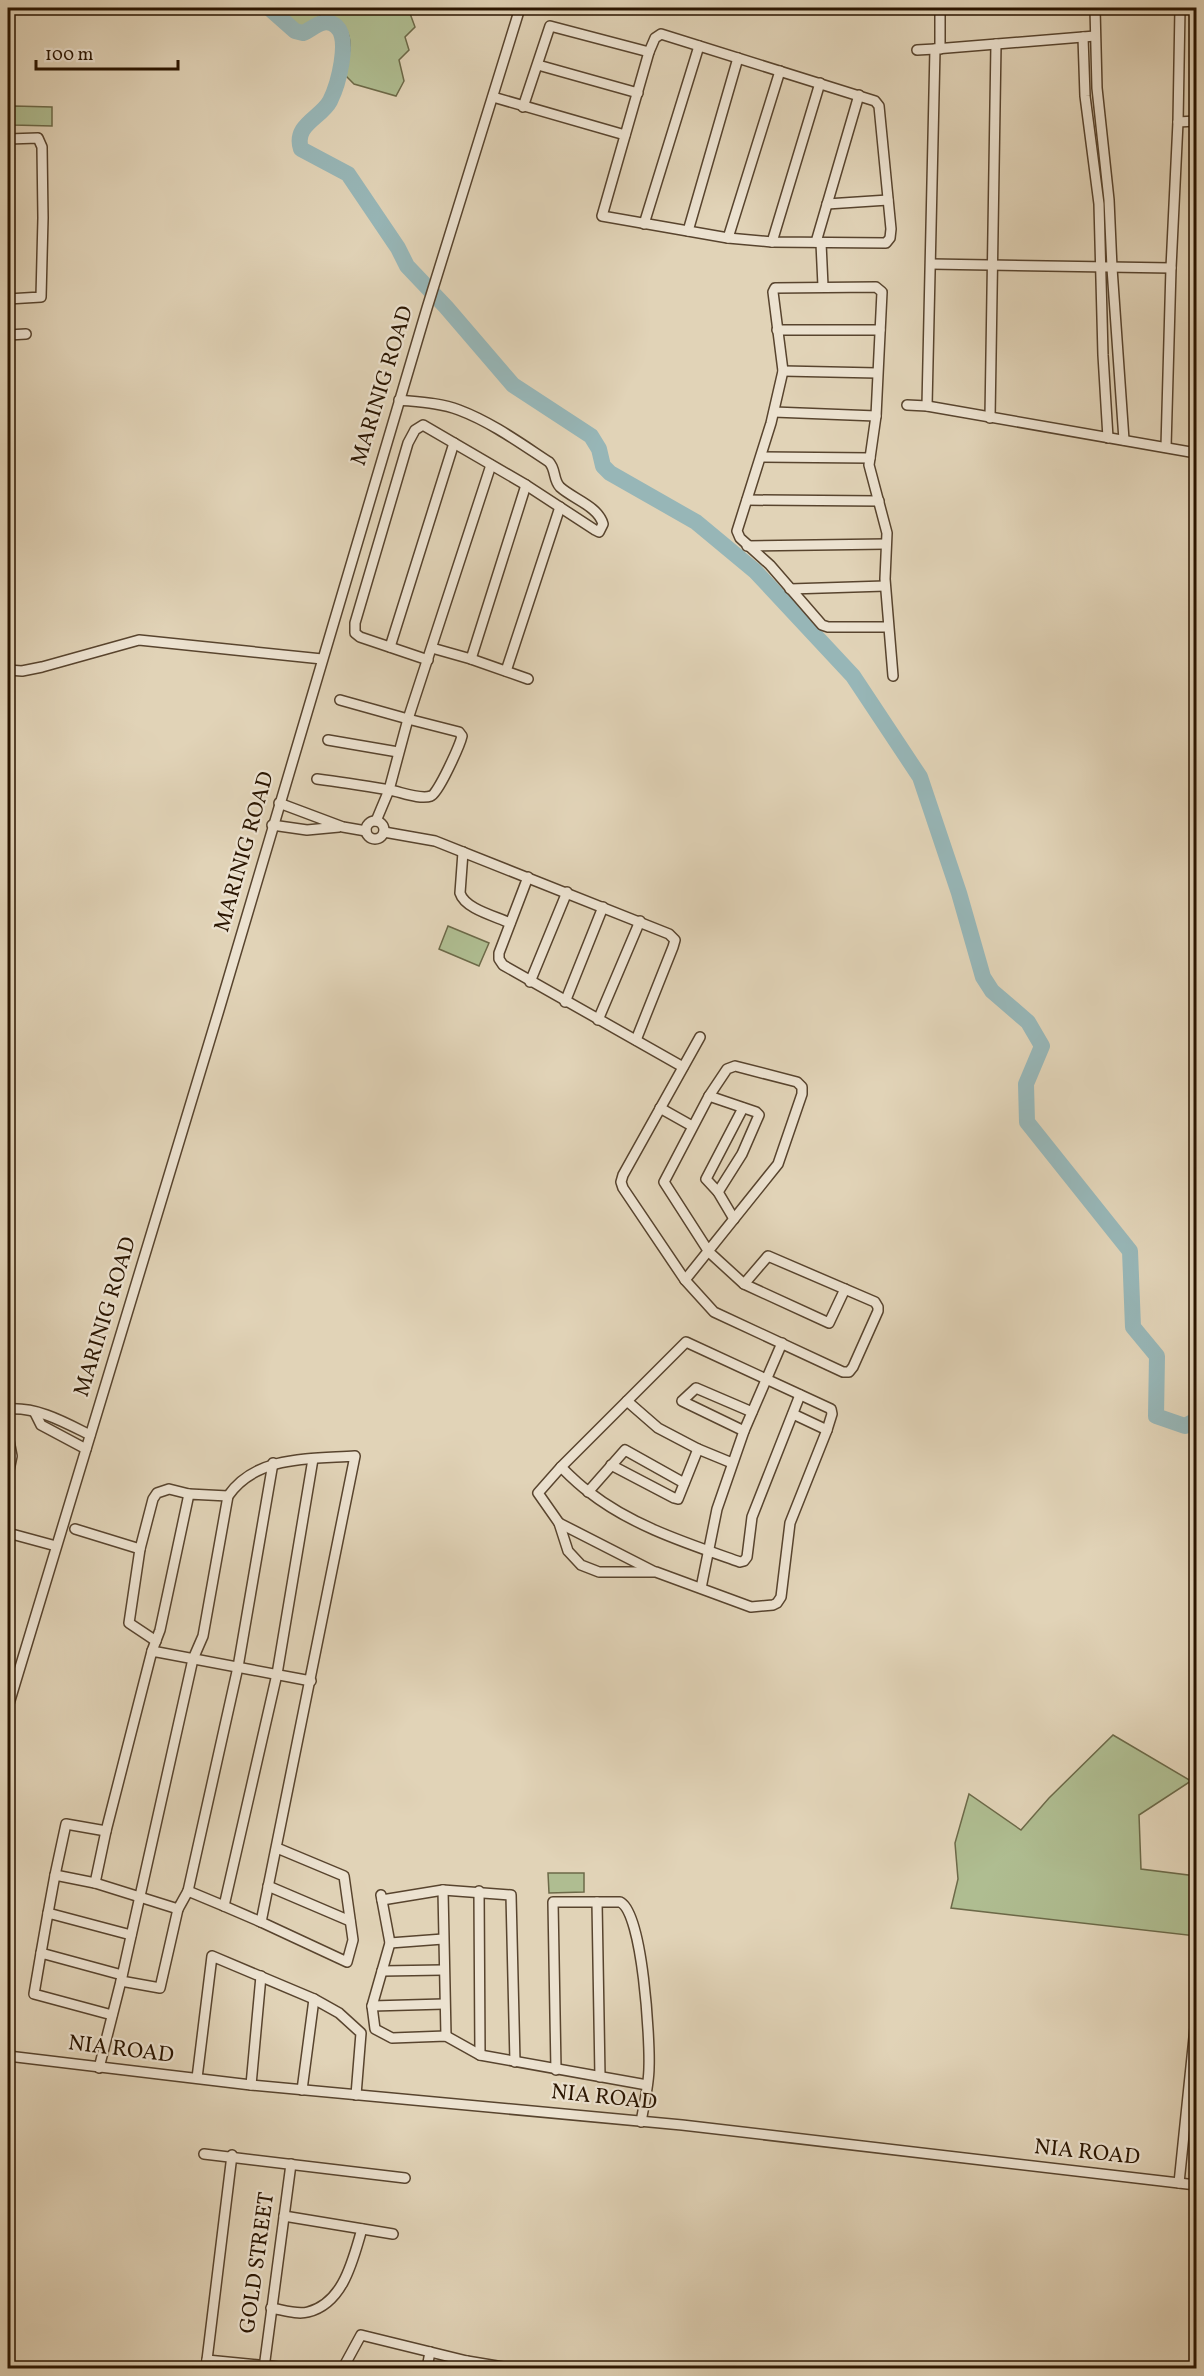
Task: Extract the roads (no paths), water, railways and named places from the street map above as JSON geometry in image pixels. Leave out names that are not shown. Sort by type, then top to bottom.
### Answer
[{"type":"street","name":"MARINIG ROAD","points":[[8,1707],[222,999],[399,400],[520,8]]},
{"type":"street","points":[[1095,8],[1096,88],[1109,200],[1124,440]]},
{"type":"street","points":[[1166,447],[1180,8]]},
{"type":"street","points":[[927,406],[940,12]]},
{"type":"street","points":[[523,107],[550,26],[649,52]]},
{"type":"street","points":[[660,34],[875,101],[879,106],[891,230],[886,243],[772,242],[728,238],[602,216],[649,52],[660,34]]},
{"type":"street","points":[[917,50],[1095,36]]},
{"type":"street","points":[[1083,37],[1085,96],[1099,204],[1108,438]]},
{"type":"street","points":[[990,418],[996,44]]},
{"type":"street","points":[[644,224],[699,46]]},
{"type":"street","points":[[688,231],[738,58]]},
{"type":"street","points":[[538,65],[638,93]]},
{"type":"street","points":[[728,238],[780,71]]},
{"type":"street","points":[[772,242],[820,83]]},
{"type":"street","points":[[823,286],[819,243],[827,204],[859,95]]},
{"type":"street","points":[[493,97],[625,135]]},
{"type":"street","points":[[1178,122],[1197,121]]},
{"type":"street","points":[[8,140],[38,138],[42,147],[43,218],[41,297],[8,298]]},
{"type":"street","points":[[827,204],[888,200]]},
{"type":"street","points":[[931,264],[1171,268]]},
{"type":"street","points":[[889,627],[828,627],[822,625],[770,565],[747,546],[737,531],[774,412],[783,371],[773,292],[775,288],[823,286],[880,289],[882,292],[876,416],[870,476],[887,533],[885,586],[889,627],[893,676]]},
{"type":"street","points":[[777,330],[880,330]]},
{"type":"street","points":[[8,335],[26,334]]},
{"type":"street","points":[[783,371],[878,373]]},
{"type":"street","points":[[399,400],[459,410],[497,429],[549,462],[553,466],[560,487],[587,505],[602,519],[602,529],[599,532],[423,425],[415,430],[408,444],[355,623],[355,633],[360,637],[428,660]]},
{"type":"street","points":[[907,405],[927,406],[1197,453]]},
{"type":"street","points":[[774,412],[876,416]]},
{"type":"street","points":[[390,647],[454,443]]},
{"type":"street","points":[[761,457],[870,458]]},
{"type":"street","points":[[376,821],[383,826],[384,832],[379,838],[373,839],[366,831],[368,825],[376,821],[389,790],[421,677],[490,465]]},
{"type":"street","points":[[471,659],[525,485]]},
{"type":"street","points":[[747,500],[879,501]]},
{"type":"street","points":[[506,672],[560,507]]},
{"type":"street","points":[[747,546],[886,544]]},
{"type":"street","points":[[790,589],[885,586]]},
{"type":"street","points":[[8,670],[22,671],[42,667],[139,640],[322,659]]},
{"type":"street","points":[[432,648],[528,679]]},
{"type":"street","points":[[317,779],[432,796],[436,793],[460,744],[462,736],[459,732],[340,700]]},
{"type":"street","points":[[328,740],[398,752]]},
{"type":"street","points":[[279,804],[343,827],[366,831]]},
{"type":"street","points":[[272,825],[307,830],[343,827]]},
{"type":"street","points":[[384,832],[435,841],[669,934],[675,940],[636,1040]]},
{"type":"street","points":[[463,852],[460,892],[462,898],[468,904],[510,923]]},
{"type":"street","points":[[528,877],[499,953],[499,959],[503,965],[683,1067]]},
{"type":"street","points":[[530,982],[567,892]]},
{"type":"street","points":[[565,1002],[603,907]]},
{"type":"street","points":[[598,1020],[640,921]]},
{"type":"street","points":[[700,1037],[621,1182],[684,1280],[714,1312],[843,1372],[849,1372],[878,1306],[875,1302],[768,1256],[744,1284]]},
{"type":"street","points":[[684,1280],[709,1252],[778,1164],[802,1094],[802,1087],[797,1082],[731,1066],[709,1096],[664,1182],[709,1252],[744,1284],[829,1323],[845,1289]]},
{"type":"street","points":[[709,1096],[759,1115],[742,1154],[718,1192]]},
{"type":"street","points":[[660,1108],[692,1126]]},
{"type":"street","points":[[734,1219],[718,1192],[706,1179],[743,1108]]},
{"type":"street","points":[[559,1523],[656,1572],[752,1607],[773,1605],[781,1597],[790,1523],[827,1430],[831,1410],[686,1342],[538,1493],[559,1523],[568,1551],[581,1565],[599,1572],[656,1572]]},
{"type":"street","points":[[701,1588],[717,1509],[732,1463],[782,1343]]},
{"type":"street","points":[[744,1431],[680,1402],[696,1388],[752,1412]]},
{"type":"street","points":[[561,1467],[588,1492],[618,1512],[710,1551],[740,1562],[744,1561],[747,1557],[752,1517],[800,1395]]},
{"type":"street","points":[[627,1401],[658,1428],[698,1449],[732,1463]]},
{"type":"street","points":[[8,1409],[24,1409],[48,1414],[90,1435]]},
{"type":"street","points":[[35,1413],[41,1425],[86,1449]]},
{"type":"street","points":[[793,1414],[827,1430]]},
{"type":"street","points":[[8,1435],[12,1456],[8,1475]]},
{"type":"street","points":[[611,1466],[678,1498],[698,1449]]},
{"type":"street","points":[[588,1492],[625,1450],[684,1483]]},
{"type":"street","points":[[99,2068],[193,1659],[203,1636],[228,1496],[236,1484],[251,1473],[273,1463],[355,1456],[261,1922]]},
{"type":"street","points":[[224,1906],[277,1674],[312,1459]]},
{"type":"street","points":[[41,1953],[160,1988],[178,1910],[188,1891],[238,1667],[273,1463]]},
{"type":"street","points":[[156,1641],[129,1623],[140,1549],[153,1499],[157,1493],[169,1489],[189,1494],[228,1496]]},
{"type":"street","points":[[95,1883],[106,1831],[152,1652],[160,1630],[189,1494]]},
{"type":"street","points":[[75,1529],[140,1549]]},
{"type":"street","points":[[8,1533],[56,1546]]},
{"type":"street","points":[[152,1652],[311,1681]]},
{"type":"street","points":[[106,1831],[66,1824],[34,1994],[112,2015]]},
{"type":"street","points":[[188,1891],[347,1962],[353,1940],[344,1876],[277,1848]]},
{"type":"street","points":[[56,1875],[95,1883],[178,1910]]},
{"type":"street","points":[[268,1886],[350,1921]]},
{"type":"street","points":[[443,1890],[446,2036]]},
{"type":"street","points":[[515,2062],[511,1894],[443,1890],[381,1898],[390,1943],[372,2006],[375,2029],[392,2037],[446,2036],[480,2055],[515,2062],[556,2070],[647,2085]]},
{"type":"street","points":[[479,1892],[480,2055]]},
{"type":"street","points":[[556,2070],[553,1902],[624,1904],[641,1955],[648,2014],[650,2069],[641,2122]]},
{"type":"street","points":[[597,1902],[600,2077]]},
{"type":"street","points":[[48,1913],[131,1935]]},
{"type":"street","points":[[390,1943],[443,1939]]},
{"type":"street","points":[[197,2078],[212,1956],[314,1999],[339,2013],[361,2033],[356,2095]]},
{"type":"street","points":[[382,1971],[443,1970]]},
{"type":"street","points":[[251,2085],[261,1976]]},
{"type":"street","points":[[302,2090],[314,1999]]},
{"type":"street","points":[[372,2006],[444,2004]]},
{"type":"street","points":[[1179,2182],[1197,2018]]},
{"type":"street","name":"NIA ROAD","points":[[8,2056],[251,2085],[641,2122],[1197,2185]]},
{"type":"street","points":[[204,2154],[232,2155],[405,2178]]},
{"type":"street","points":[[232,2155],[206,2364],[288,2368]]},
{"type":"street","name":"GOLD STREET","points":[[264,2367],[291,2164]]},
{"type":"street","points":[[284,2216],[393,2234]]},
{"type":"street","points":[[271,2308],[308,2313],[323,2306],[344,2281],[362,2229]]},
{"type":"street","points":[[343,2368],[361,2335],[430,2352],[466,2365],[509,2368]]},
{"type":"street","points":[[427,2368],[430,2352]]},
{"type":"waterway","points":[[269,8],[295,31],[303,33],[319,24],[332,23],[340,32],[343,41],[342,62],[333,94],[326,107],[304,128],[301,134],[301,149],[348,174],[398,248],[407,266],[446,307],[513,385],[591,436],[599,449],[603,466],[610,473],[696,522],[755,571],[853,676],[920,777],[959,893],[983,977],[992,991],[1028,1022],[1042,1046],[1026,1084],[1027,1122],[1130,1251],[1133,1327],[1157,1356],[1156,1416],[1185,1426],[1196,1420]]}]
